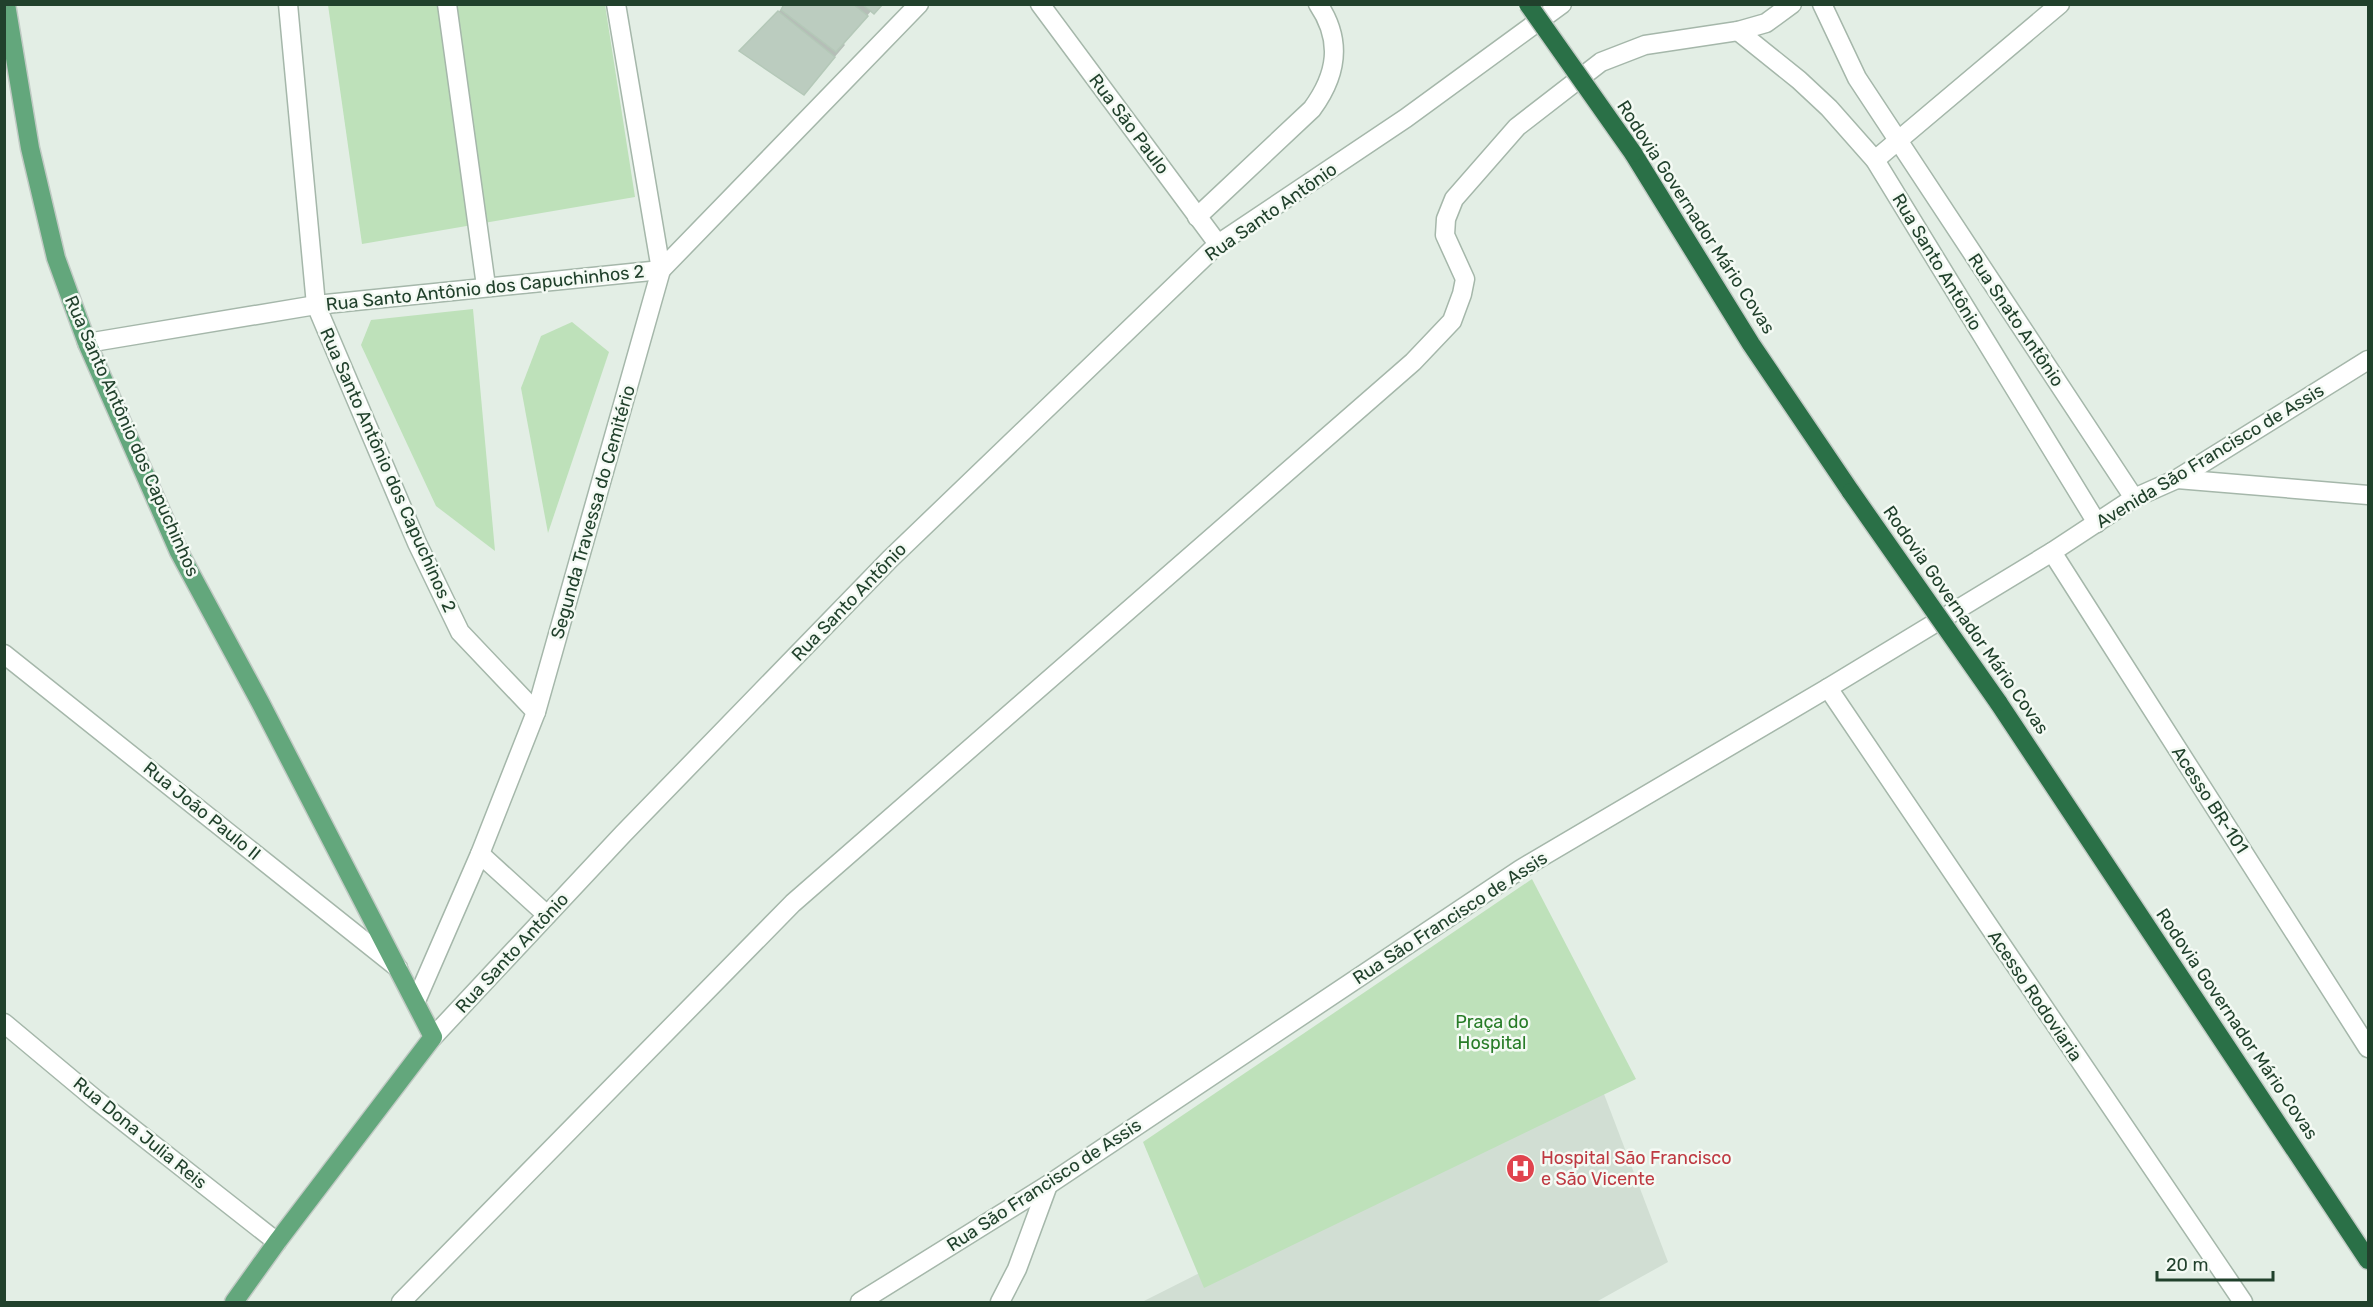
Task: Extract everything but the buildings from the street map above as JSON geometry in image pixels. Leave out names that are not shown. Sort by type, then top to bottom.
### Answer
[{"type":"highway","name":"Rodovia Governador Mário Covas","points":[[1528,4],[1633,153],[1751,344],[1998,702],[2368,1260]]},
{"type":"main road","name":"Rua Santo Antônio dos Capuchinhos","points":[[6,4],[30,148],[56,258],[87,343],[179,552],[266,712],[433,1037]]},
{"type":"main road","name":"Rua Santo Antônio","points":[[234,1302],[433,1037]]},
{"type":"street","name":"Rua Santo Antônio dos Capuchinos 2","points":[[288,4],[316,305],[417,543],[460,632],[536,712]]},
{"type":"street","points":[[447,4],[486,286]]},
{"type":"street","name":"Segunda Travessa do Cemitério","points":[[416,1001],[480,854],[536,712],[661,270],[616,4]]},
{"type":"street","name":"Rua Santo Antônio dos Capuchinhos 2","points":[[87,343],[316,305],[661,270],[919,4]]},
{"type":"street","name":"Rua São Paulo","points":[[1040,4],[1218,244]]},
{"type":"street","points":[[1197,217],[1312,109],[1325,91],[1332,70],[1334,46],[1325,16],[1318,4]]},
{"type":"street","name":"Rua Santo Antônio","points":[[433,1037],[547,915],[890,559],[1218,244],[1406,118],[1562,4]]},
{"type":"street","points":[[401,1302],[793,903],[1413,362],[1452,321],[1465,279],[1445,235],[1446,219],[1454,200],[1517,127],[1601,62],[1645,45],[1738,31],[1766,23],[1792,4]]},
{"type":"street","points":[[1822,4],[1857,78],[1898,142]]},
{"type":"street","points":[[1875,160],[2060,4]]},
{"type":"street","name":"Rua Santo Antônio","points":[[1738,31],[1829,108],[1875,160],[2097,523]]},
{"type":"street","name":"Rua Snato Antônio","points":[[1898,142],[2134,498]]},
{"type":"street","name":"Avenida São Francisco de Assis","points":[[2052,552],[2134,498],[2176,479],[2368,360]]},
{"type":"street","points":[[2176,479],[2368,495]]},
{"type":"street","name":"Rua São Francisco de Assis","points":[[860,1302],[1048,1185],[1521,869],[1828,688],[2052,552]]},
{"type":"street","name":"Acesso BR-101","points":[[2052,552],[2368,1048]]},
{"type":"street","name":"Rua João Paulo II","points":[[4,654],[399,969]]},
{"type":"street","name":"Acesso Rodoviaria","points":[[1828,688],[2243,1302]]},
{"type":"street","points":[[480,854],[547,915]]},
{"type":"street","name":"Rua Dona Julia Reis","points":[[4,1023],[95,1099],[277,1242]]},
{"type":"street","points":[[1000,1302],[1017,1269],[1048,1185]]},
{"type":"shaded area","name":"Hospital São Francisco e São Vicente","points":[[1596,1073],[1668,1262],[1596,1302],[1142,1302]]},
{"type":"green space","points":[[328,5],[605,5],[635,197],[362,244]]},
{"type":"green space","points":[[473,309],[495,551],[436,506],[361,345],[371,320]]},
{"type":"green space","points":[[572,322],[609,352],[548,533],[521,388],[541,336]]},
{"type":"green space","name":"Praça do Hospital","points":[[1532,879],[1636,1079],[1204,1288],[1143,1142]]},
{"type":"place","name":"Hospital São Francisco e São Vicente","points":[[1520,1168]]}]
